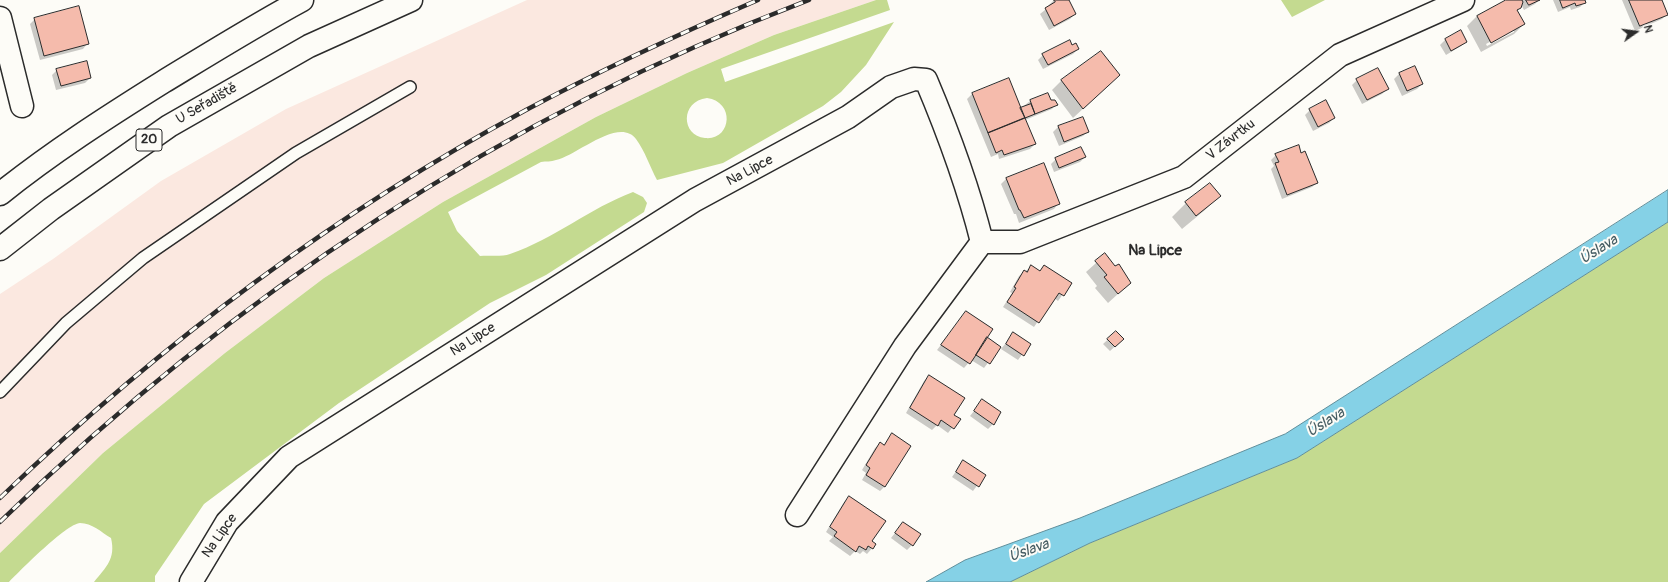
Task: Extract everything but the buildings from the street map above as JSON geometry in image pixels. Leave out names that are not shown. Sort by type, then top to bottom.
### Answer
[{"type":"main road","points":[[0,194],[22,176],[119,109],[239,35],[302,0]]},
{"type":"main road","name":"U Seřadiště","points":[[0,249],[50,209],[169,126],[309,46],[411,0]]},
{"type":"main road","name":"V Závrtku","points":[[982,242],[1020,242],[1184,177],[1340,55],[1463,0]]},
{"type":"main road","points":[[0,18],[22,106]]},
{"type":"main road","name":"Na Lipce","points":[[191,582],[227,522],[289,457],[695,200],[848,117],[891,88],[914,79],[926,80],[945,125],[975,213],[982,242]]},
{"type":"main road","points":[[797,515],[905,346],[982,242]]},
{"type":"lane","points":[[0,392],[66,322],[143,258],[296,153],[410,87]]},
{"type":"shaded area","points":[[527,0],[876,0],[774,35],[687,73],[596,117],[443,202],[324,278],[225,353],[103,453],[0,553],[0,294],[53,259],[161,181],[286,109]]},
{"type":"green space","points":[[876,0],[887,0],[890,10],[721,69],[725,82],[894,22],[866,65],[841,92],[823,106],[723,163],[657,180],[636,139],[629,133],[619,132],[608,134],[554,161],[541,162],[448,212],[457,231],[480,256],[499,256],[507,255],[526,248],[602,206],[633,192],[643,197],[647,203],[644,212],[546,275],[490,303],[339,403],[204,504],[155,576],[155,582],[94,582],[106,567],[111,557],[111,538],[92,526],[80,523],[73,525],[55,539],[9,582],[0,582],[0,553],[103,453],[225,353],[324,278],[443,202],[596,117],[687,73],[774,35]],"holes":[[[707,98],[716,101],[723,106],[726,113],[727,121],[725,128],[720,134],[714,137],[705,138],[697,136],[691,131],[688,125],[688,111],[698,100]]]},
{"type":"green space","points":[[1281,0],[1325,0],[1292,17]]},
{"type":"green space","points":[[1668,222],[1668,582],[1010,582],[1090,543],[1297,458]]},
{"type":"water","name":"Úslava","points":[[1668,190],[1668,222],[1297,458],[1090,543],[1010,582],[926,582],[965,560],[1080,518],[1285,434]]},
{"type":"railway","points":[[0,498],[60,442],[185,336],[316,238],[454,150],[526,110],[640,53],[758,0]]},
{"type":"railway","points":[[0,522],[89,439],[181,361],[278,288],[378,219],[481,156],[587,98],[697,46],[809,0]]},
{"type":"district","name":"Na Lipce","points":[[1155,251]]}]
